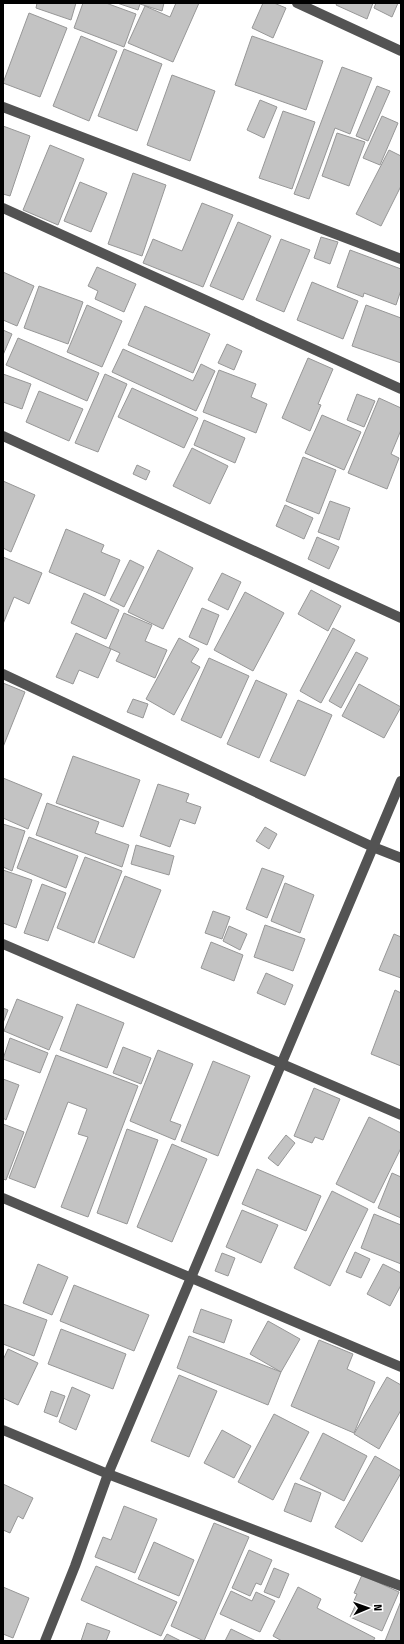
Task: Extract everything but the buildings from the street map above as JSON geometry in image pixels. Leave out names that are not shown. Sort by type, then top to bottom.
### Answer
[{"type":"street","points":[[297,3],[401,51]]},
{"type":"street","points":[[3,107],[401,258]]},
{"type":"street","points":[[3,208],[401,389]]},
{"type":"street","points":[[3,436],[401,618]]},
{"type":"street","points":[[3,674],[373,847],[401,858]]},
{"type":"street","points":[[45,1641],[75,1566],[108,1474],[401,781]]},
{"type":"street","points":[[3,944],[401,1115]]},
{"type":"street","points":[[3,1198],[401,1367]]},
{"type":"street","points":[[3,1430],[108,1474],[401,1586]]}]
